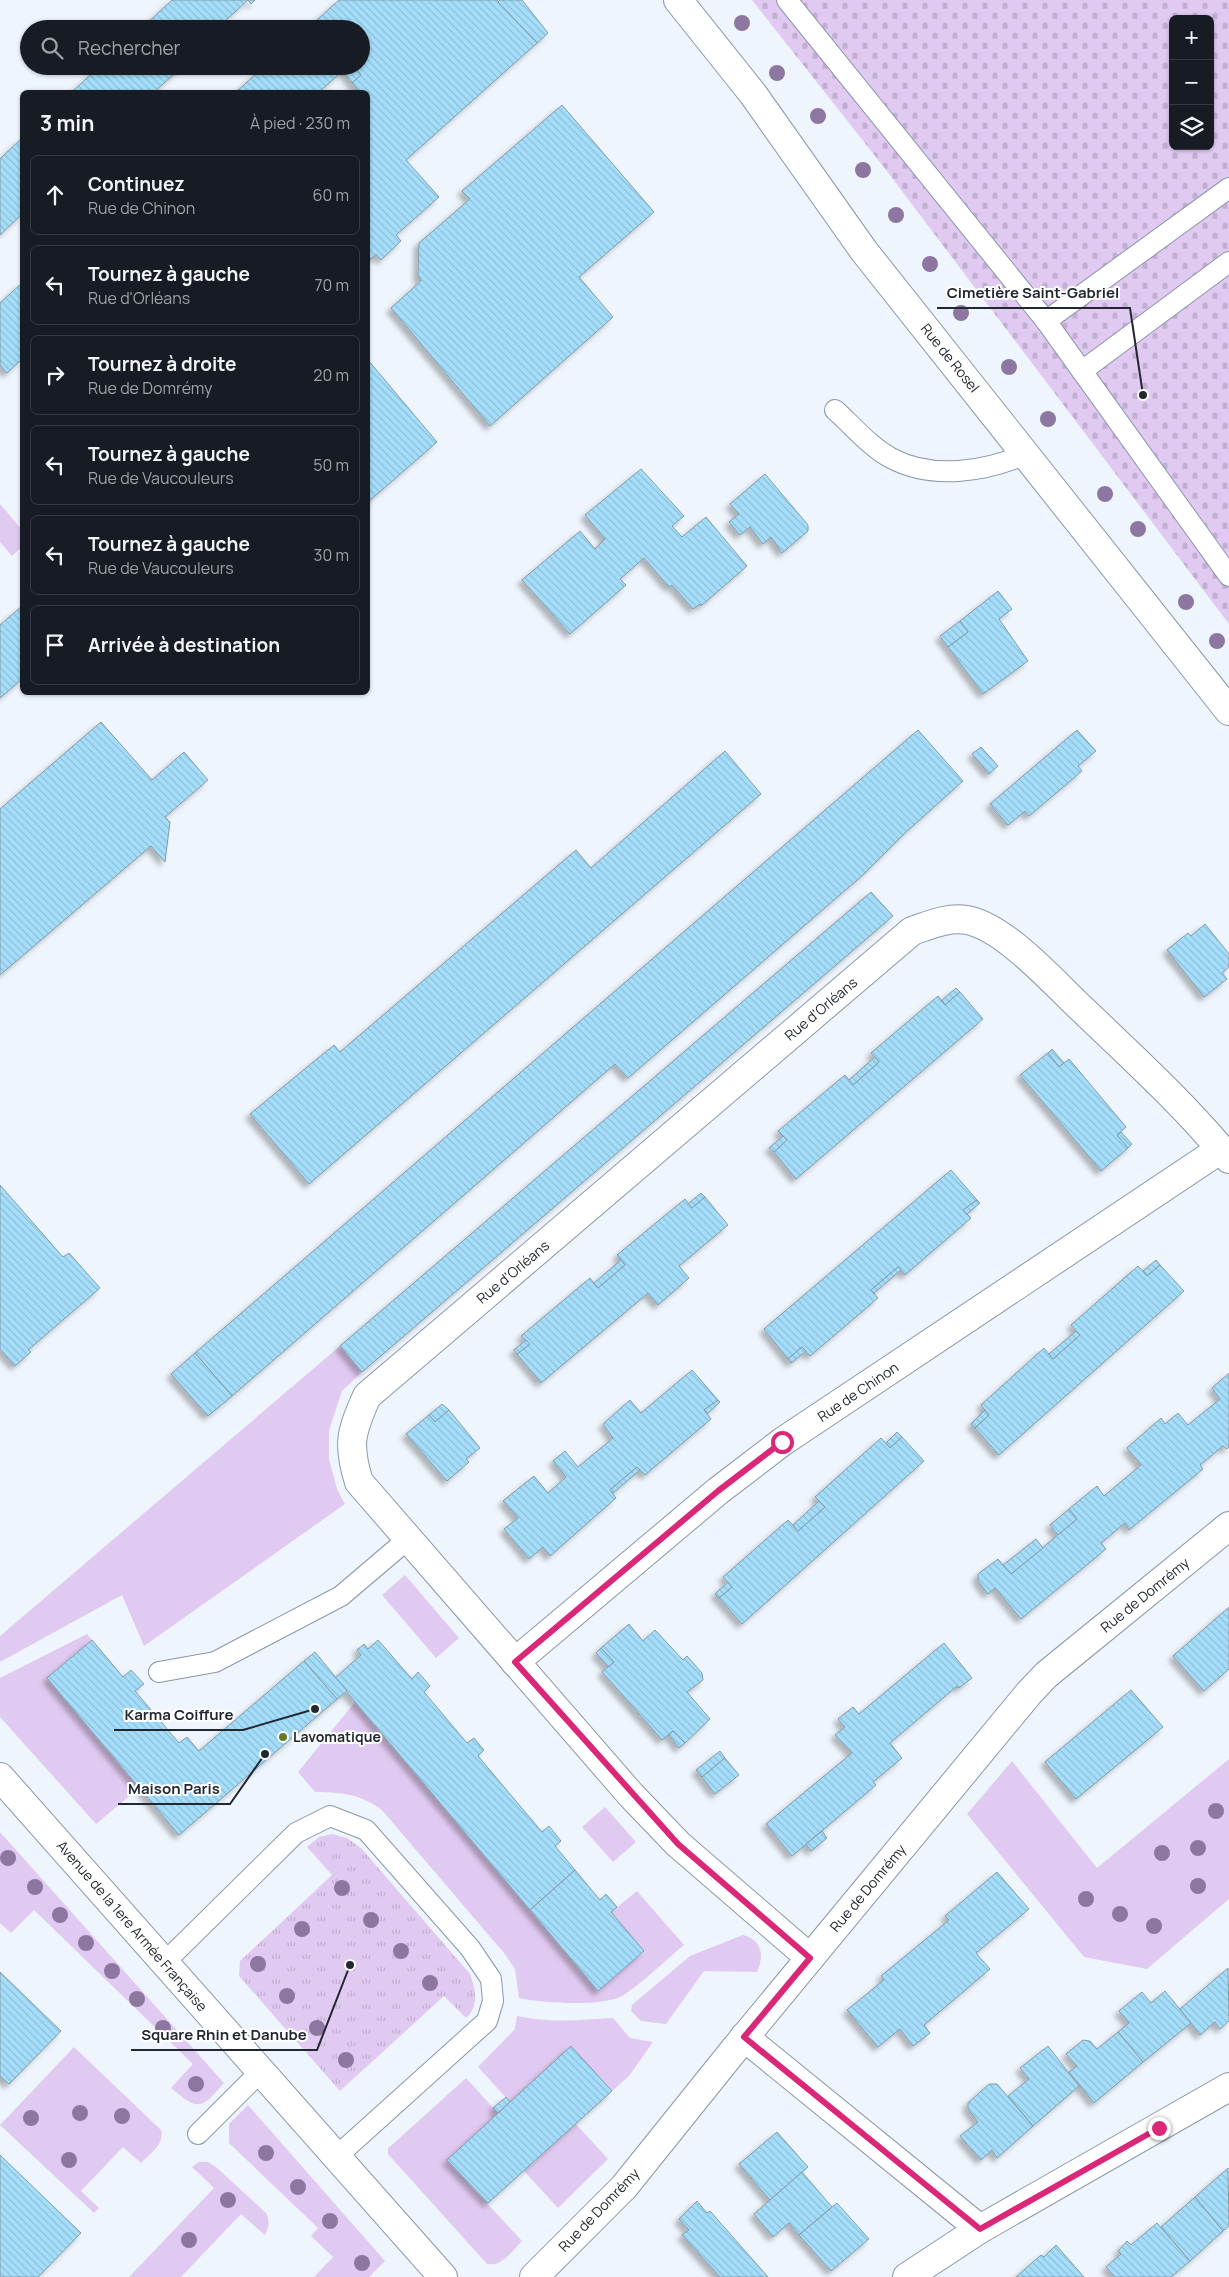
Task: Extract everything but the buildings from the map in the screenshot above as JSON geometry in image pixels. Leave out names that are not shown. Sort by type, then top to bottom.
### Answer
[{"type":"street","name":"Rue de Rosel","points":[[678,0],[753,94],[864,251],[1229,711]]},
{"type":"street","name":"Rue d'Orléans","points":[[810,1958],[678,1844],[515,1662],[359,1482],[352,1461],[352,1428],[367,1396],[912,931],[944,920],[967,920],[988,928],[1018,949],[1165,1088],[1225,1154]]},
{"type":"street","name":"Rue de Chinon","points":[[515,1662],[710,1497],[782,1442],[1225,1154]]},
{"type":"street","name":"Rue de Domrémy","points":[[534,2277],[624,2187],[744,2037],[1046,1675],[1229,1526]]},
{"type":"street","name":"Avenue de la 1ere Armée Française","points":[[0,1777],[444,2277]]},
{"type":"street","points":[[744,2037],[980,2229]]},
{"type":"street","points":[[907,2277],[980,2229],[1229,2087]]},
{"type":"lane","points":[[787,0],[1046,321],[1229,576]]},
{"type":"lane","points":[[1046,321],[1229,188]]},
{"type":"lane","points":[[1082,371],[1229,262]]},
{"type":"lane","points":[[835,410],[890,458],[919,468],[951,471],[982,469],[1006,463],[1026,454]]},
{"type":"lane","points":[[159,1672],[215,1662],[341,1596],[408,1539]]},
{"type":"lane","points":[[164,1963],[296,1833],[330,1816],[366,1830],[379,1844],[470,1948],[491,1979],[493,2001],[487,2020],[336,2157]]},
{"type":"lane","points":[[198,2134],[260,2072]]},
{"type":"green space","points":[[752,0],[1229,0],[1229,624],[883,166]]},
{"type":"green space","points":[[0,504],[20,528],[20,549],[12,556],[0,542]]},
{"type":"green space","points":[[340,1346],[362,1372],[342,1391],[329,1430],[329,1459],[337,1489],[345,1504],[144,1646],[122,1595],[0,1662],[0,1636]]},
{"type":"green space","points":[[405,1575],[459,1638],[436,1658],[382,1595]]},
{"type":"green space","points":[[87,1634],[92,1640],[47,1678],[139,1788],[96,1824],[0,1717],[0,1678]]},
{"type":"green space","points":[[355,1702],[598,1990],[644,1952],[611,1912],[637,1891],[684,1945],[622,1996],[600,2002],[586,2003],[519,1998],[515,1969],[504,1953],[381,1809],[350,1795],[315,1792],[298,1772]]},
{"type":"green space","points":[[1229,1759],[1229,1899],[1147,1969],[1084,1957],[967,1814],[1012,1761],[1097,1868]]},
{"type":"green space","points":[[605,1807],[636,1842],[613,1862],[582,1827]]},
{"type":"green space","points":[[0,1832],[224,2083],[204,2103],[194,2104],[187,2101],[171,2088],[193,2064],[34,1910],[11,1933],[0,1923]]},
{"type":"green space","points":[[332,1834],[347,1838],[361,1848],[470,1974],[475,1997],[473,2008],[466,2018],[444,1996],[340,2091],[239,1976],[240,1961],[332,1875],[307,1847],[319,1837]]},
{"type":"green space","points":[[743,1935],[755,1941],[760,1950],[761,1961],[757,1972],[704,1971],[666,2024],[641,2021],[631,2011],[632,2005],[690,1956]]},
{"type":"green space","points":[[517,2016],[553,2020],[613,2018],[630,2038],[653,2042],[629,2076],[612,2091],[510,2102],[478,2067],[515,2029]]},
{"type":"green space","points":[[74,2047],[161,2130],[162,2135],[156,2148],[141,2163],[123,2147],[81,2191],[99,2208],[94,2213],[0,2125]]},
{"type":"green space","points":[[466,2078],[498,2113],[447,2160],[522,2241],[502,2261],[492,2264],[487,2264],[388,2154],[388,2148]]},
{"type":"green space","points":[[248,2105],[385,2261],[369,2277],[314,2277],[333,2257],[311,2236],[318,2228],[229,2143],[229,2124]]},
{"type":"green space","points":[[576,2124],[608,2159],[558,2208],[524,2171]]},
{"type":"green space","points":[[199,2162],[208,2162],[216,2167],[266,2213],[268,2224],[265,2235],[241,2214],[181,2277],[129,2277],[214,2188],[192,2167]]},
{"type":"place","name":"Cimetière Saint-Gabriel","points":[[1143,395]]},
{"type":"place","name":"Karma Coiffure","points":[[315,1709]]},
{"type":"place","name":"Lavomatique","points":[[283,1737]]},
{"type":"place","name":"Maison Paris","points":[[265,1754]]},
{"type":"place","name":"Square Rhin et Danube","points":[[350,1965]]},
{"type":"route","points":[[782,1442],[718,1491],[515,1662],[631,1794],[678,1844],[810,1958],[744,2037],[980,2229],[1159,2128]]}]
